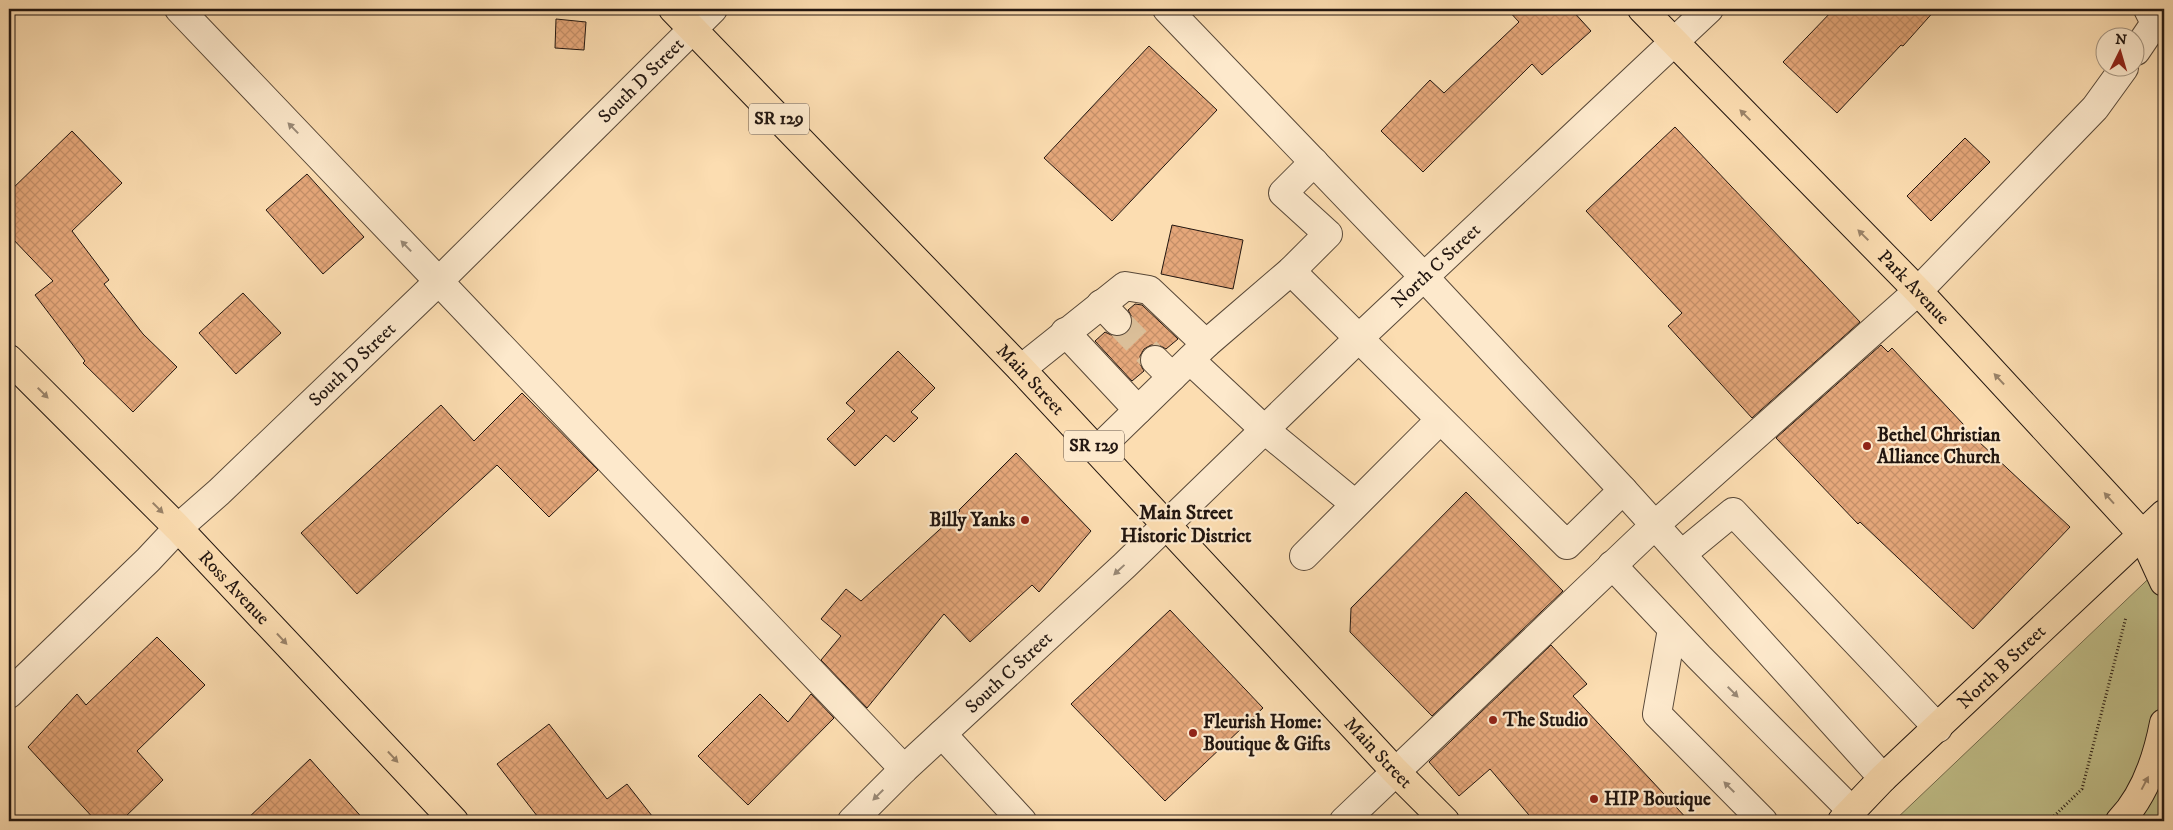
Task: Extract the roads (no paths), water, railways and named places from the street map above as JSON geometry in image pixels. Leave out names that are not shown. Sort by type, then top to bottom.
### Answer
[{"type":"main road","name":"Main Street","points":[[673,9],[1021,369],[1396,771],[1445,821]]},
{"type":"main road","name":"Park Avenue","points":[[1642,9],[1918,291],[2142,534],[2164,582]]},
{"type":"main road","name":"Ross Avenue","points":[[9,359],[178,528],[454,821]]},
{"type":"main road","name":"North B Street","points":[[1847,816],[1883,778],[2164,514]]},
{"type":"main road","points":[[2120,821],[2131,809],[2151,772],[2164,723]]},
{"type":"street","points":[[179,9],[904,769]]},
{"type":"street","name":"South D Street","points":[[9,694],[148,560],[178,528],[219,492],[439,281],[691,28],[713,9]]},
{"type":"street","points":[[1167,9],[1424,277],[1623,490],[1883,778]]},
{"type":"street","name":"North C Street","points":[[1166,523],[1266,430],[1358,339],[1709,9]]},
{"type":"street","points":[[2146,36],[2155,23],[2148,9]]},
{"type":"street","points":[[1344,821],[1655,525],[1918,291],[2095,108],[2117,78]]},
{"type":"street","points":[[1097,450],[1138,410],[1181,360],[1290,271],[1328,234],[1283,193],[1314,162]]},
{"type":"street","points":[[1290,271],[1567,545],[1623,490]]},
{"type":"street","points":[[1021,369],[1065,332],[1109,312],[1125,286],[1149,290],[1181,360],[1355,504]]},
{"type":"street","points":[[1065,332],[1138,410]]},
{"type":"street","points":[[1304,556],[1440,420]]},
{"type":"street","points":[[1682,554],[1733,512],[1938,728]]},
{"type":"street","name":"South C Street","points":[[852,821],[904,769],[1125,565],[1166,523]]},
{"type":"street","points":[[1612,566],[1847,816]]},
{"type":"street","points":[[1672,629],[1657,714],[1763,821]]},
{"type":"street","points":[[942,734],[1022,821]]},
{"type":"tunnel","points":[[1117,321],[1155,360]]},
{"type":"place","name":"Bethel Christian Alliance Church","points":[[1867,446]]},
{"type":"place","name":"Billy Yanks","points":[[1025,520]]},
{"type":"place","name":"The Studio","points":[[1493,720]]},
{"type":"place","name":"Fleurish Home: Boutique & Gifts","points":[[1193,733]]},
{"type":"place","name":"HIP Boutique","points":[[1594,799]]},
{"type":"district","name":"Main Street Historic District","points":[[1186,524]]}]
